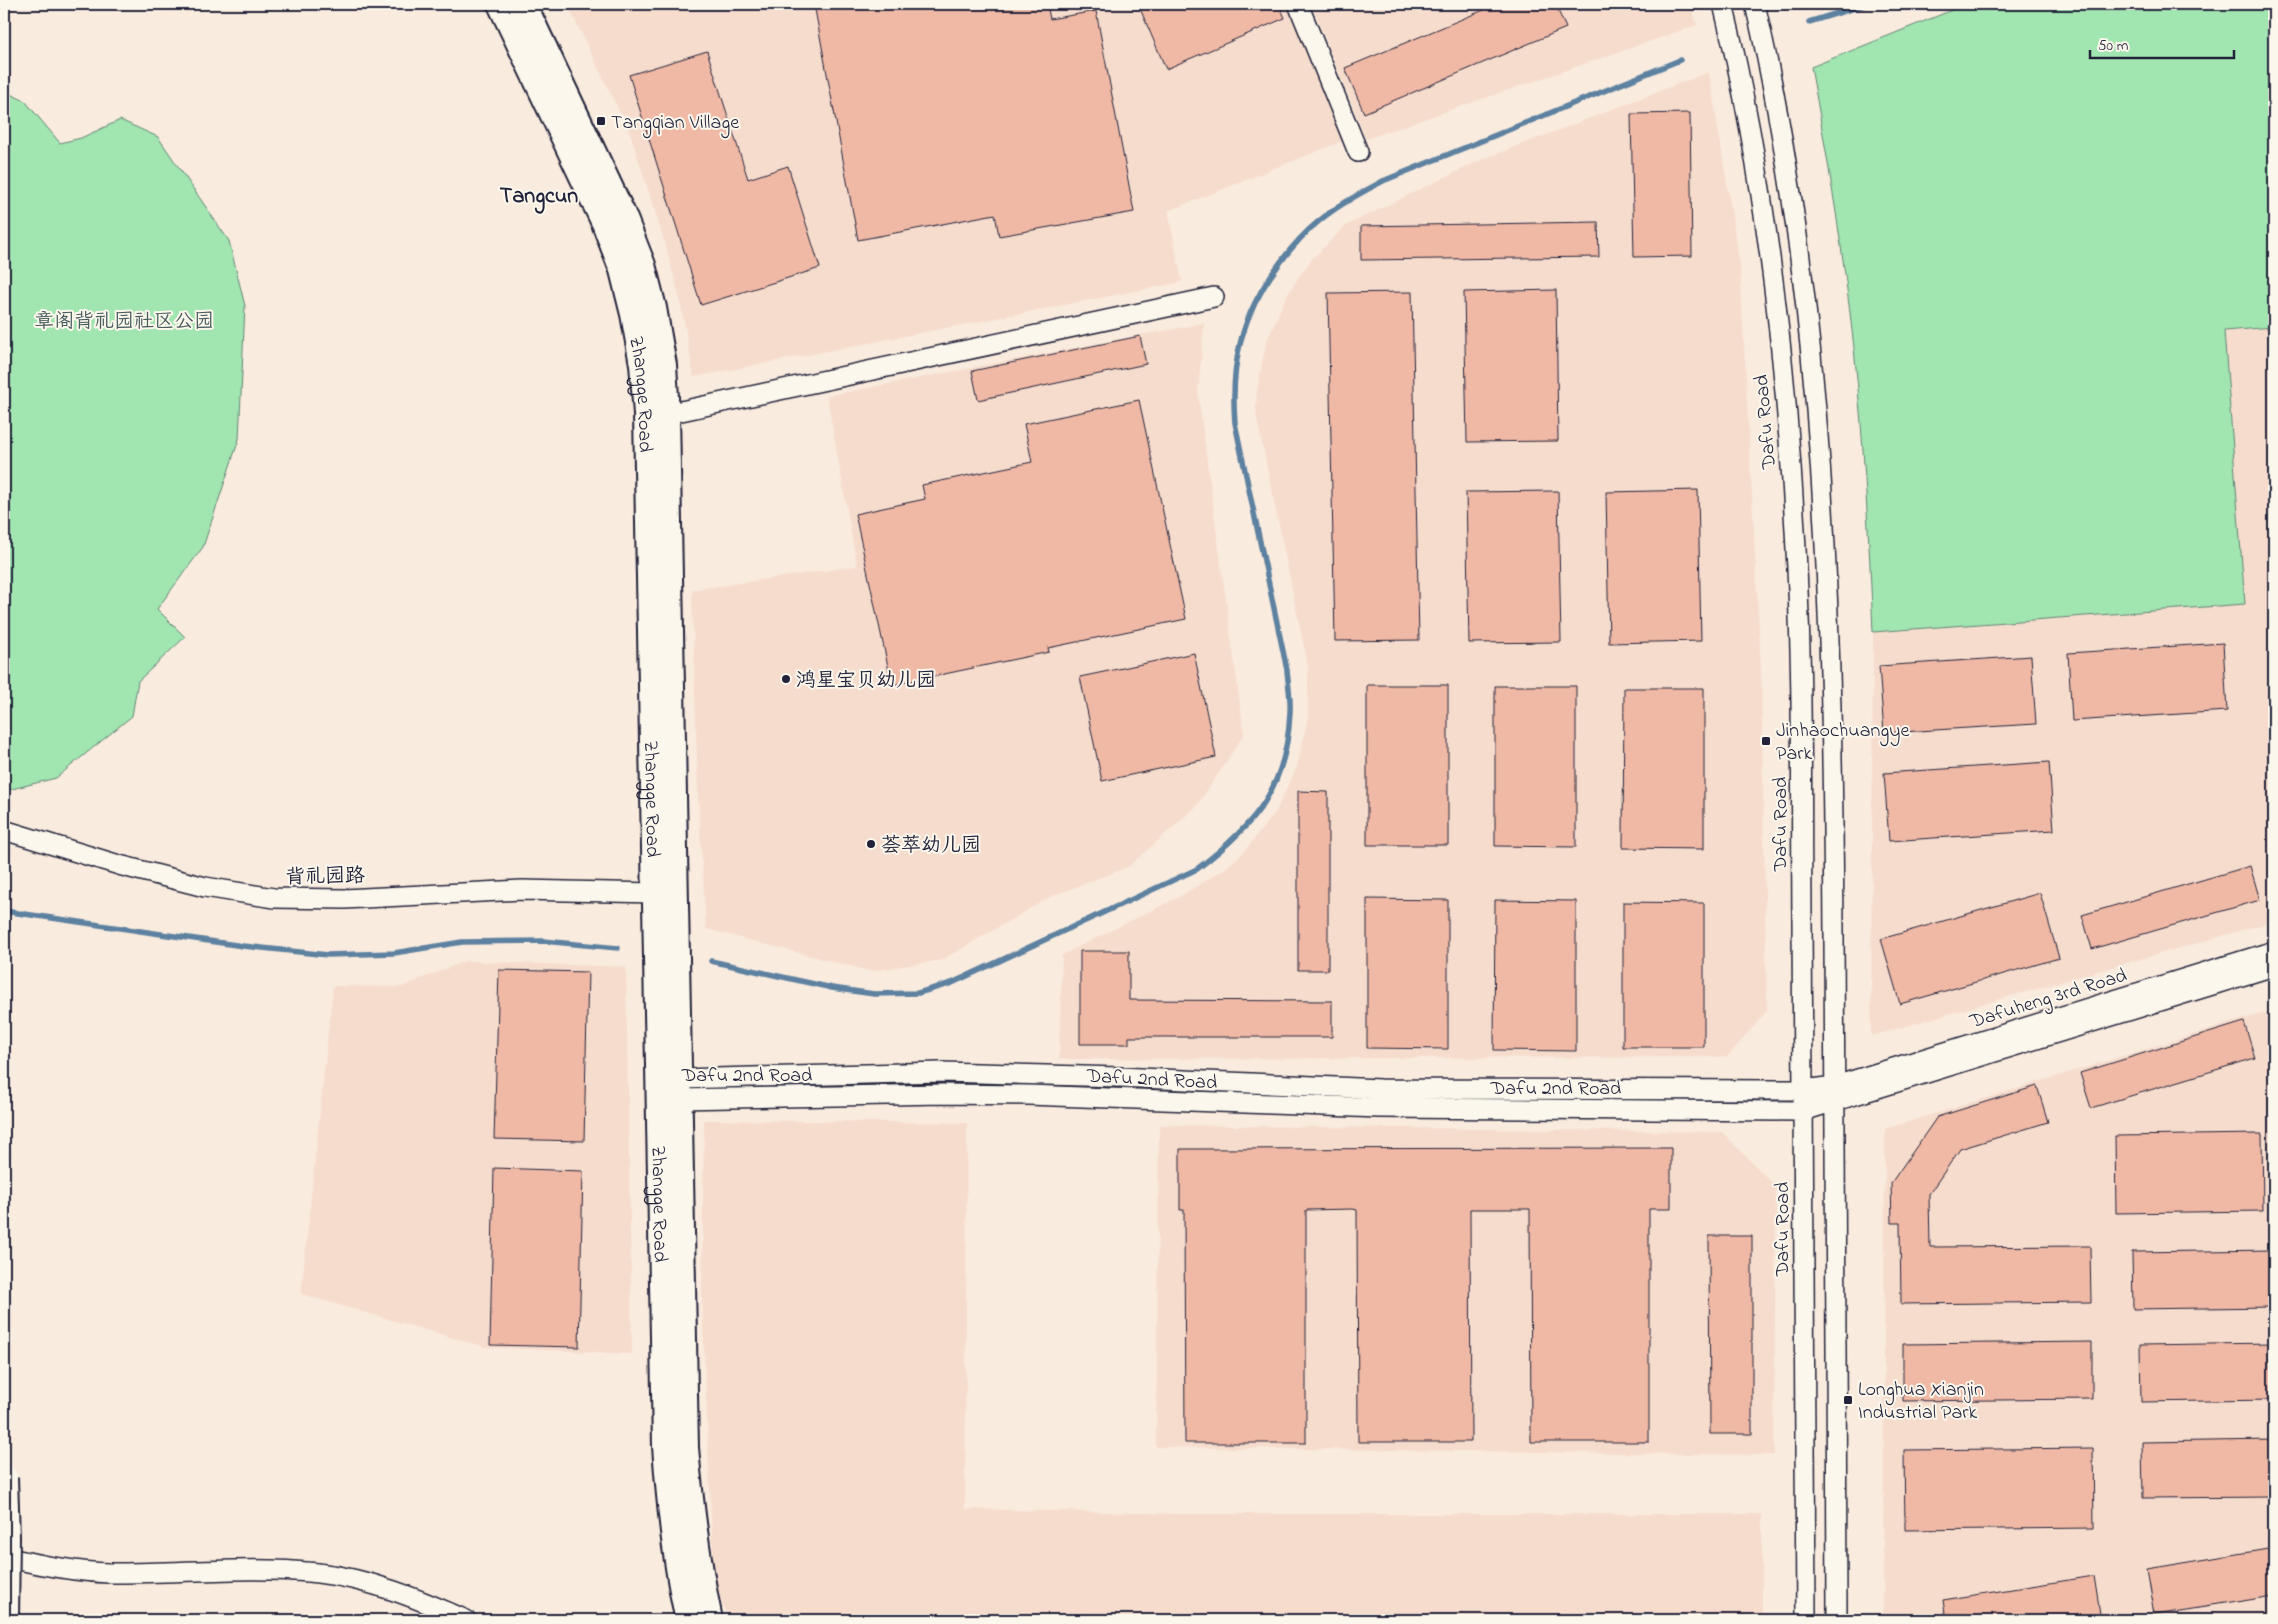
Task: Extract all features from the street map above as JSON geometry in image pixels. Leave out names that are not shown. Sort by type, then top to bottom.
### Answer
[{"type":"highway","points":[[4,1478],[6,1537],[5,1620]]},
{"type":"main road","name":"Zhangge Road","points":[[500,4],[604,223],[622,270],[639,347],[646,414],[654,893],[672,1089],[686,1448],[700,1573],[710,1620]]},
{"type":"main road","name":"Zhangge Road","points":[[524,4],[623,214],[643,264],[654,308],[667,414],[672,1089],[665,1446],[670,1518],[678,1580],[688,1620]]},
{"type":"street","points":[[1298,4],[1358,152]]},
{"type":"street","name":"Dafu Road","points":[[1723,4],[1755,159],[1776,301],[1790,443],[1797,572],[1800,710],[1806,1620]]},
{"type":"street","points":[[1755,4],[1786,156],[1807,297],[1833,729],[1837,1620]]},
{"type":"street","points":[[667,414],[1214,297]]},
{"type":"street","name":"背礼园路","points":[[4,830],[120,865],[205,887],[274,898],[344,899],[522,890],[654,893]]},
{"type":"street","name":"Dafuheng 3rd Road","points":[[1835,1093],[2274,950]]},
{"type":"street","name":"Dafuheng 3rd Road","points":[[1835,1093],[2274,966]]},
{"type":"street","name":"Dafu 2nd Road","points":[[672,1089],[941,1072],[1119,1077],[1380,1089],[1803,1090],[1835,1093]]},
{"type":"street","name":"Dafu 2nd Road","points":[[672,1089],[1028,1095],[1370,1108],[1803,1111],[1835,1093]]},
{"type":"street","points":[[4,1557],[54,1567],[107,1573],[268,1569],[320,1573],[367,1582],[413,1597],[466,1620]]},
{"type":"shaded area","points":[[567,4],[1289,4],[1345,140],[1168,211],[1182,282],[694,377],[680,299],[665,243],[630,133]]},
{"type":"shaded area","points":[[1311,4],[1691,4],[1697,25],[1366,139]]},
{"type":"shaded area","points":[[1709,72],[1740,266],[1761,669],[1767,1011],[1727,1057],[1059,1059],[1062,955],[1179,897],[1223,870],[1243,853],[1275,813],[1297,767],[1308,717],[1308,666],[1256,414],[1257,390],[1266,343],[1285,299],[1298,278],[1312,259],[1347,225],[1481,160]]},
{"type":"shaded area","points":[[1204,323],[1198,394],[1244,734],[1197,806],[1128,867],[1052,896],[942,960],[870,971],[706,929],[698,793],[692,590],[857,566],[827,396]]},
{"type":"shaded area","points":[[2274,327],[2274,921],[1871,1036],[1873,632],[2245,604],[2224,331]]},
{"type":"shaded area","points":[[465,961],[626,967],[632,1354],[485,1347],[301,1294],[333,986],[401,987]]},
{"type":"shaded area","points":[[2274,1010],[2274,1620],[1883,1620],[1885,1129]]},
{"type":"shaded area","points":[[704,1120],[967,1123],[965,1509],[1180,1514],[1762,1514],[1762,1620],[729,1620],[714,1584],[702,1301]]},
{"type":"shaded area","points":[[1159,1125],[1722,1132],[1776,1187],[1774,1455],[1156,1447]]},
{"type":"green space","points":[[1967,4],[2274,4],[2274,327],[2224,331],[2245,604],[1873,632],[1866,490],[1854,348],[1835,207],[1811,67]]},
{"type":"green space","name":"章阁背礼园社区公园","points":[[4,91],[25,101],[60,143],[81,138],[120,120],[158,137],[229,241],[245,306],[239,439],[203,547],[157,609],[185,637],[138,681],[132,716],[56,778],[4,791]]},
{"type":"building","points":[[814,4],[1047,4],[1050,19],[1096,11],[1134,212],[999,236],[995,214],[858,240]]},
{"type":"building","points":[[1138,4],[1279,4],[1285,18],[1166,69]]},
{"type":"building","points":[[1498,4],[1555,4],[1566,28],[1364,113],[1345,68]]},
{"type":"building","points":[[707,51],[748,179],[788,166],[820,268],[701,305],[629,75]]},
{"type":"building","points":[[1690,113],[1692,256],[1634,257],[1631,114]]},
{"type":"building","points":[[1598,222],[1599,257],[1361,260],[1361,226]]},
{"type":"building","points":[[1556,290],[1558,441],[1467,442],[1464,292]]},
{"type":"building","points":[[1412,292],[1419,640],[1335,641],[1328,293]]},
{"type":"building","points":[[1140,336],[1146,364],[978,400],[972,371]]},
{"type":"building","points":[[1139,400],[1186,619],[1048,648],[1049,652],[892,685],[855,514],[925,499],[922,485],[1032,462],[1024,424]]},
{"type":"building","points":[[1698,490],[1701,641],[1609,643],[1606,492]]},
{"type":"building","points":[[1558,491],[1561,642],[1469,643],[1466,492]]},
{"type":"building","points":[[2223,643],[2227,711],[2072,721],[2068,653]]},
{"type":"building","points":[[1194,653],[1216,757],[1102,781],[1080,677]]},
{"type":"building","points":[[2031,656],[2036,724],[1884,733],[1879,666]]},
{"type":"building","points":[[1367,685],[1448,685],[1448,845],[1367,845]]},
{"type":"building","points":[[1495,686],[1576,686],[1576,847],[1495,846]]},
{"type":"building","points":[[1624,688],[1704,688],[1704,849],[1623,848]]},
{"type":"building","points":[[2049,762],[2054,830],[1889,841],[1884,773]]},
{"type":"building","points":[[1298,791],[1328,792],[1328,970],[1298,970]]},
{"type":"building","points":[[2250,866],[2260,900],[2092,949],[2082,915]]},
{"type":"building","points":[[2040,893],[2059,958],[1900,1004],[1881,939]]},
{"type":"building","points":[[1367,899],[1448,900],[1448,1049],[1367,1048]]},
{"type":"building","points":[[1495,900],[1576,901],[1576,1051],[1494,1050]]},
{"type":"building","points":[[1623,902],[1704,903],[1704,1047],[1623,1047]]},
{"type":"building","points":[[1080,951],[1129,951],[1129,1000],[1332,1001],[1332,1037],[1129,1037],[1129,1044],[1080,1044]]},
{"type":"building","points":[[499,970],[588,972],[584,1141],[494,1139]]},
{"type":"building","points":[[2244,1022],[2255,1058],[2091,1108],[2080,1073]]},
{"type":"building","points":[[2037,1086],[2048,1122],[1960,1149],[1929,1194],[1930,1247],[2090,1246],[2091,1302],[1901,1304],[1900,1223],[1892,1223],[1891,1183],[1937,1117]]},
{"type":"building","points":[[2262,1134],[2263,1211],[2116,1213],[2115,1136]]},
{"type":"building","points":[[1671,1148],[1671,1209],[1649,1209],[1649,1442],[1531,1442],[1530,1209],[1470,1209],[1471,1442],[1358,1442],[1357,1210],[1353,1209],[1306,1210],[1306,1443],[1185,1443],[1184,1210],[1180,1210],[1180,1149]]},
{"type":"building","points":[[494,1168],[583,1171],[579,1347],[490,1345]]},
{"type":"building","points":[[1709,1236],[1752,1236],[1752,1434],[1710,1434]]},
{"type":"building","points":[[2274,1250],[2274,1307],[2133,1309],[2132,1252]]},
{"type":"building","points":[[2092,1342],[2092,1399],[1903,1401],[1903,1344]]},
{"type":"building","points":[[2274,1343],[2274,1400],[2141,1402],[2140,1345]]},
{"type":"building","points":[[2274,1440],[2274,1497],[2143,1498],[2142,1442]]},
{"type":"building","points":[[2093,1448],[2094,1528],[1905,1530],[1904,1450]]},
{"type":"building","points":[[2274,1548],[2274,1596],[2155,1615],[2147,1569]]},
{"type":"building","points":[[2094,1576],[2101,1620],[1946,1620],[1943,1600]]},
{"type":"waterway","points":[[1809,22],[1867,4]]},
{"type":"waterway","points":[[711,961],[832,988],[874,994],[918,993],[952,983],[1197,869],[1236,837],[1251,820],[1275,783],[1288,739],[1290,712],[1287,670],[1235,423],[1234,400],[1237,358],[1241,338],[1256,300],[1293,246],[1313,226],[1342,204],[1383,181],[1680,60]]},
{"type":"waterway","points":[[4,911],[243,946],[328,955],[394,953],[462,942],[543,941],[618,948]]},
{"type":"place","name":"Tangqian Village","points":[[601,121]]},
{"type":"place","name":"鸿星宝贝幼儿园","points":[[786,679]]},
{"type":"place","name":"Jinhaochuangye Park","points":[[1766,741]]},
{"type":"place","name":"荟萃幼儿园","points":[[871,844]]},
{"type":"place","name":"Longhua Xianjin Industrial Park","points":[[1848,1400]]},
{"type":"district","name":"Tangcun","points":[[539,194]]}]
